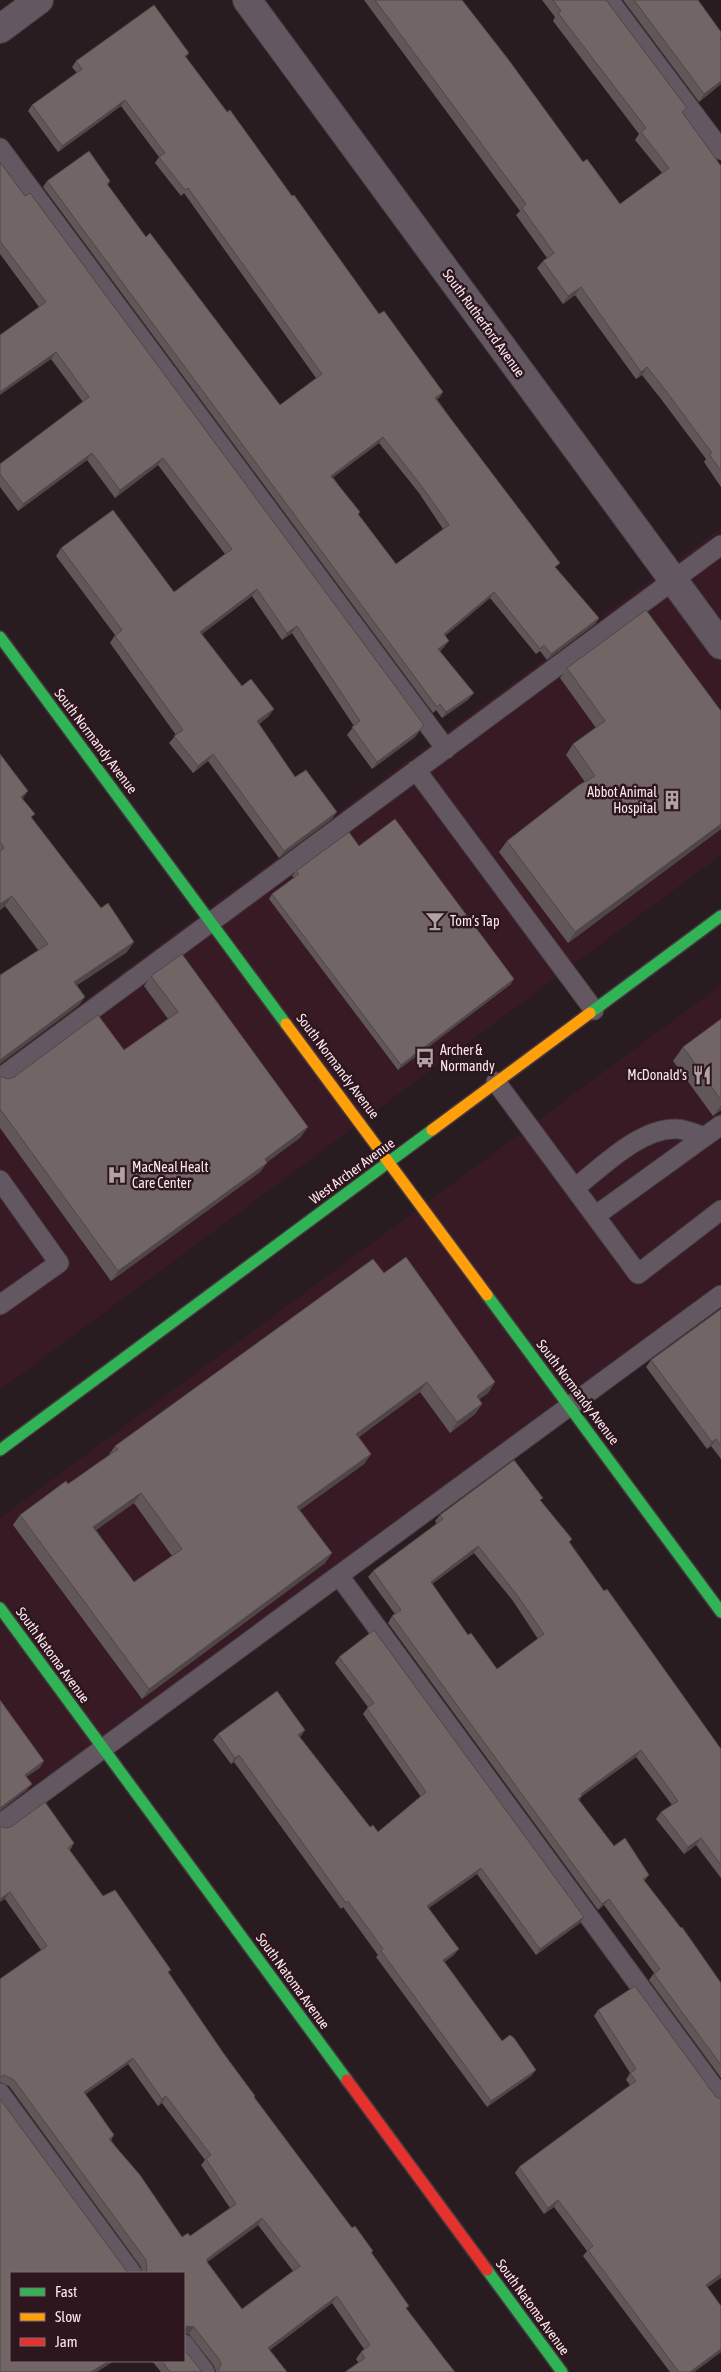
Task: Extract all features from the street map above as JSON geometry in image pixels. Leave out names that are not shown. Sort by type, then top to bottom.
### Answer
[{"type":"street","points":[[0,28],[39,0]]},
{"type":"street","name":"South Rutherford Avenue","points":[[247,0],[721,645]]},
{"type":"street","name":"South Normandy Avenue","points":[[0,636],[390,1161],[721,1612]]},
{"type":"street","name":"West Archer Avenue","points":[[0,1450],[721,916]]},
{"type":"street","name":"South Natoma Avenue","points":[[0,1608],[562,2372]]},
{"type":"lane","points":[[610,0],[721,150]]},
{"type":"lane","points":[[0,148],[446,749]]},
{"type":"lane","points":[[0,1078],[721,545]]},
{"type":"lane","points":[[416,770],[594,1010]]},
{"type":"lane","points":[[496,1082],[638,1274],[721,1210]]},
{"type":"lane","points":[[595,1216],[721,1124]]},
{"type":"lane","points":[[575,1188],[636,1141],[660,1131],[678,1129],[703,1136]]},
{"type":"lane","points":[[0,1180],[59,1263],[0,1305]]},
{"type":"lane","points":[[0,1824],[340,1577],[567,1403],[721,1296]]},
{"type":"lane","points":[[340,1577],[721,2097]]},
{"type":"lane","points":[[0,2093],[131,2272]]},
{"type":"lane","points":[[185,2345],[205,2372]]},
{"type":"shaded area","points":[[721,528],[721,855],[0,1390],[0,1063]]},
{"type":"shaded area","points":[[721,985],[721,1282],[0,1818],[0,1518]]},
{"type":"building","points":[[375,0],[462,0],[508,59],[583,162],[587,159],[620,204],[669,168],[641,132],[646,128],[558,13],[561,11],[553,0],[606,0],[687,108],[682,112],[721,166],[721,471],[709,454],[712,453],[666,391],[647,367],[641,372],[581,287],[568,296],[543,261],[554,253],[522,208],[526,204]]},
{"type":"building","points":[[634,0],[698,0],[721,32],[721,81],[704,94]]},
{"type":"building","points":[[154,5],[189,53],[185,56],[227,112],[230,110],[292,196],[294,195],[379,314],[384,311],[443,392],[435,398],[560,563],[555,567],[599,618],[551,654],[544,645],[540,649],[494,592],[444,634],[449,641],[438,649],[474,693],[446,712],[440,704],[437,707],[47,181],[89,151],[110,181],[107,184],[146,237],[150,233],[280,405],[322,374],[188,188],[185,190],[159,157],[165,153],[125,100],[62,146],[32,105],[82,69],[76,61]],"holes":[[[383,437],[449,525],[396,564],[358,514],[360,512],[331,476]]]},
{"type":"building","points":[[0,162],[25,196],[30,193],[424,725],[377,762],[352,727],[360,721],[297,626],[287,633],[257,589],[200,632],[242,686],[251,679],[274,709],[257,721],[295,777],[306,770],[337,812],[284,851],[213,754],[198,766],[174,736],[183,730],[115,636],[122,630],[61,548],[113,510],[174,592],[232,549],[163,458],[120,490],[92,453],[23,504],[0,474],[0,464],[89,397],[56,352],[0,392],[0,335],[46,302],[0,241]]},
{"type":"building","points":[[646,610],[721,711],[721,824],[575,932],[507,841],[579,785],[595,776],[573,744],[605,721],[567,668]]},
{"type":"building","points":[[0,754],[28,791],[21,797],[35,814],[31,817],[101,908],[108,903],[134,942],[74,982],[85,997],[0,1060],[0,975],[48,944],[12,896],[0,904],[0,851],[4,848],[0,842]]},
{"type":"building","points":[[395,819],[514,979],[401,1065],[272,894],[299,874],[296,871],[349,832],[359,846]]},
{"type":"building","points":[[182,954],[308,1127],[265,1159],[267,1163],[118,1271],[0,1109],[0,1076],[8,1079],[14,1077],[98,1015],[124,1050],[178,1012],[151,976]]},
{"type":"building","points":[[721,1019],[721,1100],[683,1047]]},
{"type":"building","points":[[406,1257],[495,1382],[477,1396],[482,1404],[457,1422],[427,1382],[356,1434],[371,1454],[297,1507],[332,1553],[149,1689],[20,1515],[66,1481],[68,1484],[118,1449],[115,1446],[373,1259],[384,1273]],"holes":[[[141,1493],[182,1549],[134,1582],[93,1527]]]},
{"type":"building","points":[[721,1309],[721,1446],[716,1439],[712,1442],[651,1360]]},
{"type":"building","points":[[514,1460],[543,1498],[540,1500],[572,1539],[569,1542],[604,1591],[607,1589],[721,1749],[721,1865],[701,1838],[688,1847],[661,1812],[678,1801],[641,1750],[581,1794],[582,1796],[578,1799],[614,1846],[625,1838],[649,1875],[643,1879],[682,1927],[721,1983],[721,2065],[654,1974],[660,1969],[609,1899],[602,1904],[392,1616],[401,1610],[373,1571],[443,1519],[440,1515]],"holes":[[[478,1546],[517,1595],[544,1634],[497,1669],[471,1633],[468,1635],[431,1582]]]},
{"type":"building","points":[[374,1630],[584,1917],[540,1949],[481,1868],[427,1906],[459,1949],[443,1960],[502,2041],[510,2035],[514,2038],[536,2070],[491,2101],[381,1951],[383,1949],[348,1901],[346,1903],[239,1755],[235,1758],[218,1734],[277,1691],[305,1730],[298,1735],[370,1827],[373,1825],[378,1832],[426,1792],[367,1708],[374,1703],[339,1657]]},
{"type":"building","points":[[0,1700],[44,1761],[25,1775],[32,1784],[0,1808]]},
{"type":"building","points":[[45,1802],[74,1843],[68,1848],[103,1896],[115,1890],[171,1970],[168,1972],[254,2097],[352,2228],[355,2226],[409,2306],[406,2308],[455,2372],[345,2372],[365,2358],[361,2352],[370,2345],[337,2296],[268,2348],[287,2372],[218,2372],[221,2364],[219,2359],[194,2327],[187,2326],[185,2328],[185,2272],[146,2272],[146,2260],[14,2080],[4,2075],[0,2077],[0,1979],[47,1946],[10,1892],[0,1899],[0,1826],[5,1828],[11,1827]],"holes":[[[133,2058],[162,2099],[166,2096],[211,2155],[206,2159],[236,2204],[190,2236],[188,2233],[182,2237],[140,2175],[109,2139],[114,2135],[84,2092]],[[262,2218],[300,2266],[242,2309],[207,2262],[207,2259]]]},
{"type":"building","points":[[635,1986],[716,2097],[721,2099],[721,2274],[706,2285],[721,2306],[721,2349],[690,2372],[679,2372],[588,2250],[593,2246],[558,2200],[548,2208],[519,2167],[636,2081],[630,2073],[636,2069],[598,2010]]},
{"type":"building","points":[[0,2099],[127,2272],[10,2272],[10,2362],[107,2362],[91,2372],[0,2372]]},
{"type":"building","points":[[185,2350],[202,2372],[170,2372],[163,2362],[185,2362]]},
{"type":"traffic: fast","points":[[0,637],[286,1024]]},
{"type":"traffic: fast","points":[[590,1013],[721,916]]},
{"type":"traffic: fast","points":[[0,1450],[432,1130]]},
{"type":"traffic: fast","points":[[487,1295],[721,1612]]},
{"type":"traffic: fast","points":[[0,1608],[347,2080]]},
{"type":"traffic: fast","points":[[487,2270],[562,2372]]},
{"type":"traffic: slow","points":[[432,1130],[590,1013]]},
{"type":"traffic: slow","points":[[286,1024],[487,1295]]},
{"type":"traffic: jam","points":[[347,2080],[487,2270]]},
{"type":"place","name":"Abbot Animal Hospital","points":[[672,800]]},
{"type":"place","name":"Tom’s Tap","points":[[435,921]]},
{"type":"place","name":"Archer & Normandy","points":[[425,1058]]},
{"type":"place","name":"McDonald's","points":[[702,1075]]},
{"type":"place","name":"MacNeal Healt Care Center","points":[[117,1175]]}]
